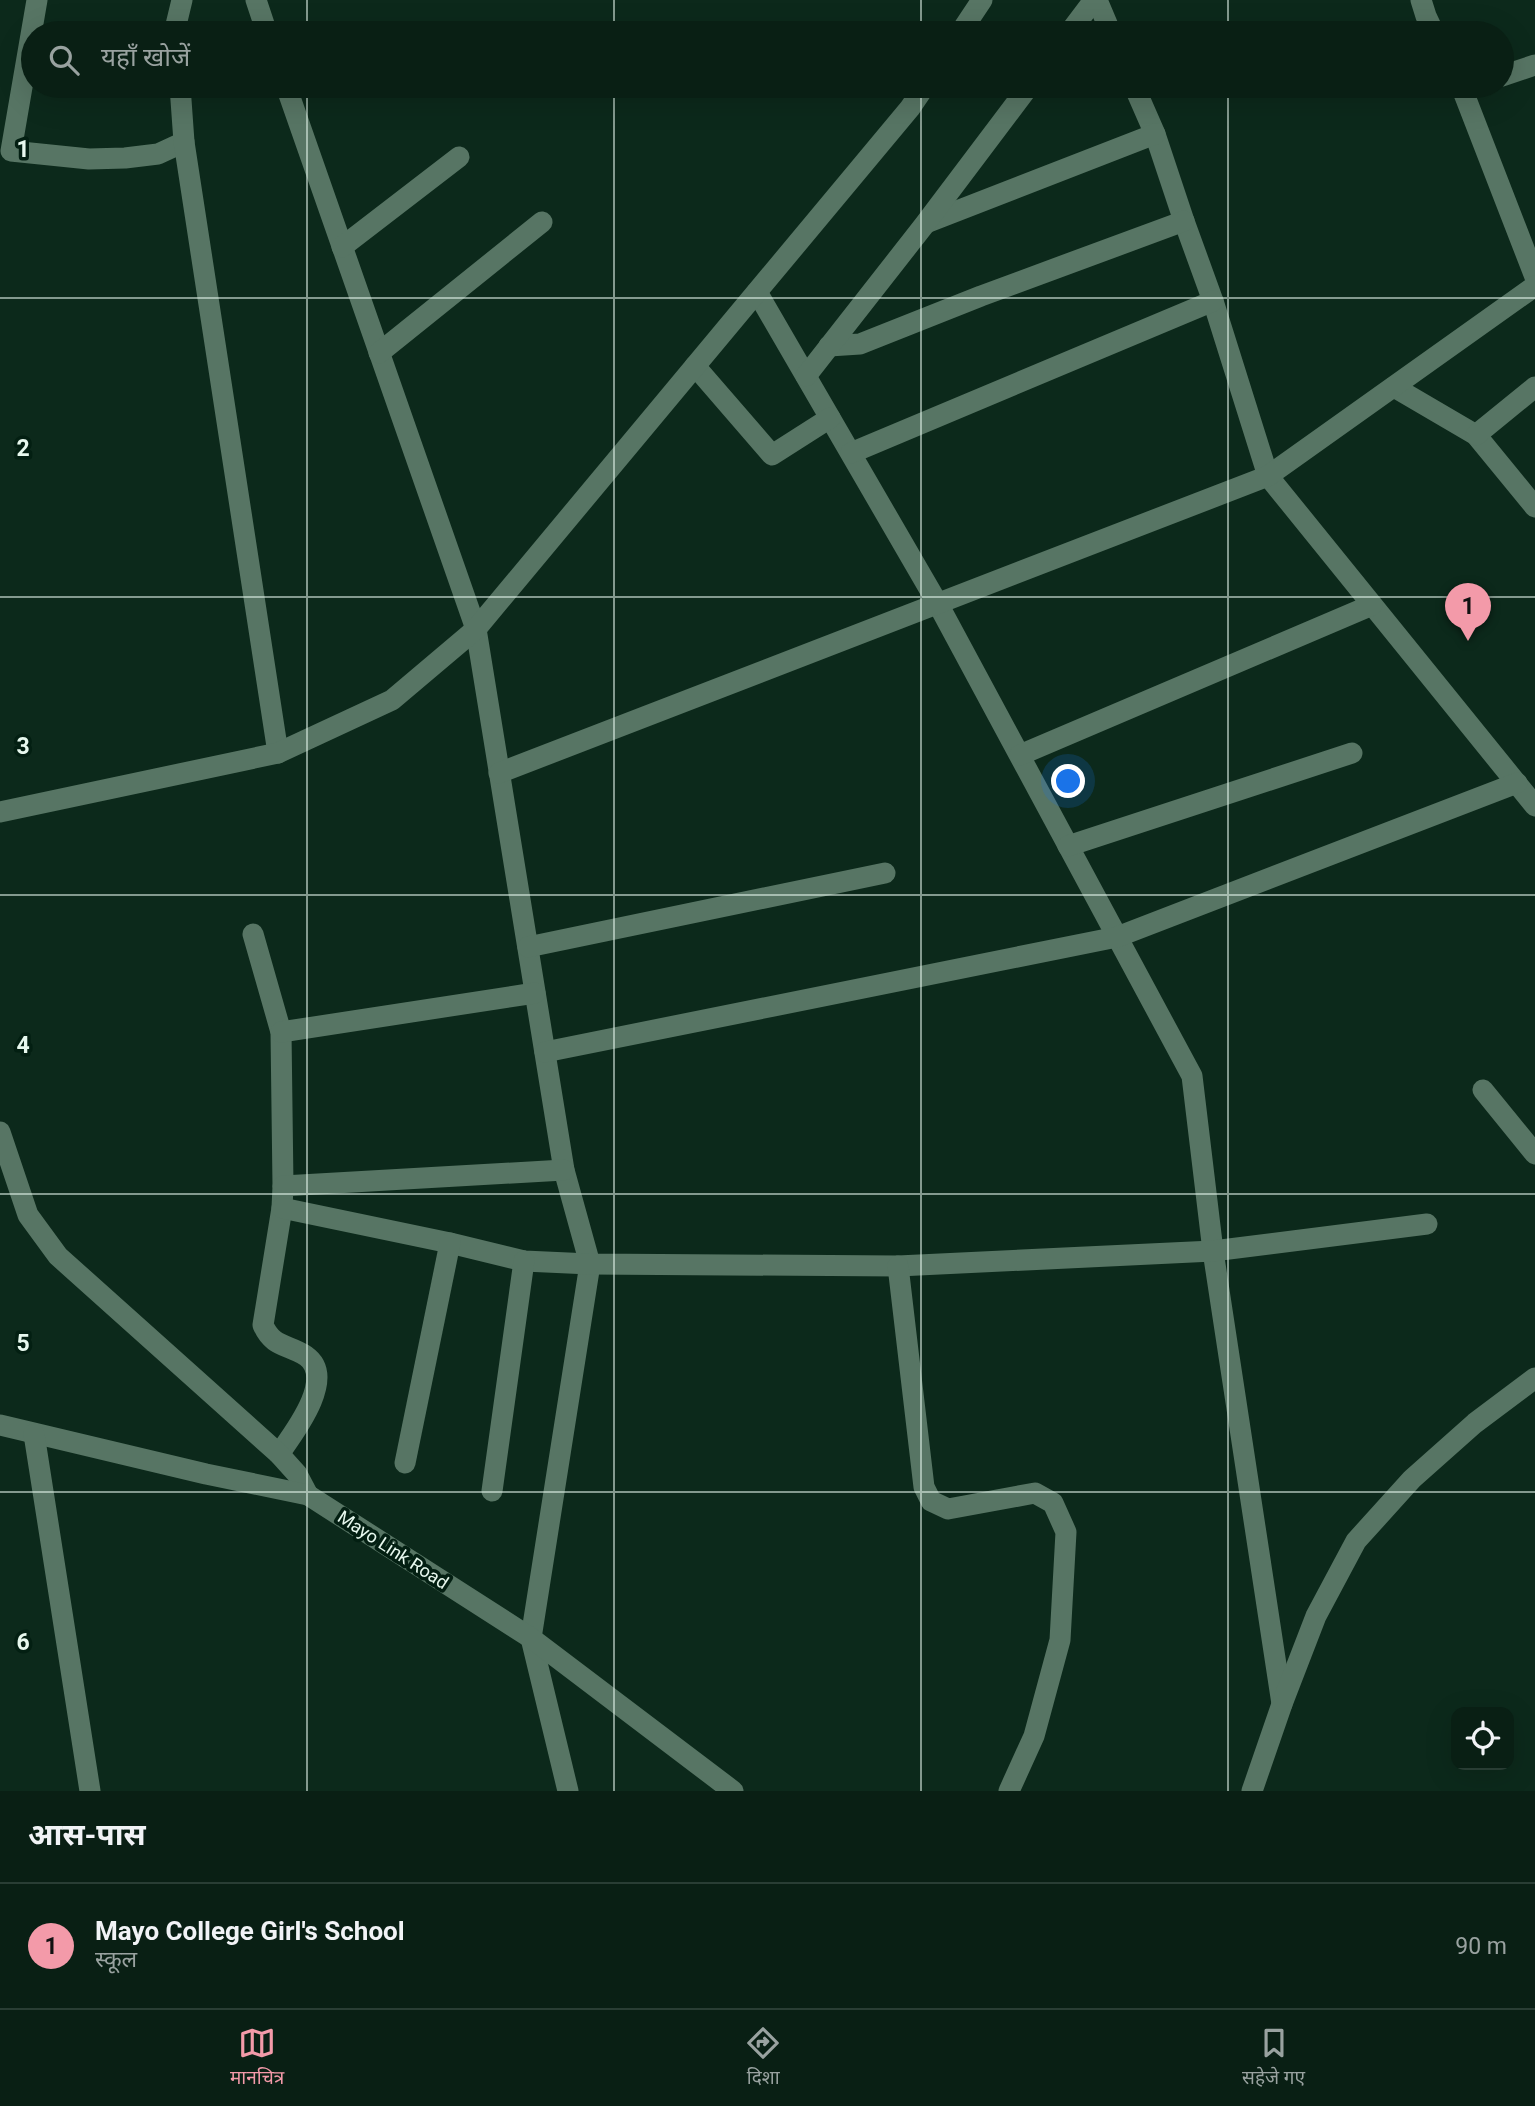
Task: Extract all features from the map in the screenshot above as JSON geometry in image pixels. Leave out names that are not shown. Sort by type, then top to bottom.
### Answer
[{"type":"street","points":[[33,21],[37,0]]},
{"type":"street","points":[[177,21],[182,0]]},
{"type":"street","points":[[256,0],[263,21]]},
{"type":"street","points":[[968,21],[982,0]]},
{"type":"street","points":[[1078,21],[1095,0],[1105,21]]},
{"type":"street","points":[[1421,0],[1428,21]]},
{"type":"street","points":[[1514,72],[1535,65]]},
{"type":"street","points":[[21,93],[11,151],[89,159],[125,158],[158,155],[184,142]]},
{"type":"street","points":[[181,98],[184,142],[278,753]]},
{"type":"street","points":[[290,98],[476,629],[564,1170],[590,1264],[531,1638],[568,1791]]},
{"type":"street","points":[[0,812],[278,753],[392,700],[476,629],[917,98]]},
{"type":"street","points":[[806,376],[1020,98]]},
{"type":"street","points":[[1139,98],[1155,134],[1213,301],[1268,476],[1535,806]]},
{"type":"street","points":[[1468,98],[1535,276]]},
{"type":"street","points":[[925,224],[1155,134]]},
{"type":"street","points":[[342,247],[459,157]]},
{"type":"street","points":[[829,346],[860,344],[1184,221]]},
{"type":"street","points":[[379,353],[542,222]]},
{"type":"street","points":[[499,773],[1268,476],[1535,286]]},
{"type":"street","points":[[757,292],[938,604],[1192,1076],[1213,1251],[1282,1704]]},
{"type":"street","points":[[850,453],[1213,301]]},
{"type":"street","points":[[695,366],[772,455],[830,418]]},
{"type":"street","points":[[1394,387],[1476,435],[1535,507]]},
{"type":"street","points":[[1476,435],[1535,387]]},
{"type":"street","points":[[1020,755],[1372,605]]},
{"type":"street","points":[[1068,846],[1352,753]]},
{"type":"street","points":[[545,1052],[1117,937],[1517,783]]},
{"type":"street","points":[[527,947],[885,873]]},
{"type":"street","points":[[253,934],[281,1032],[282,1208],[263,1325],[267,1335],[276,1343],[307,1357],[313,1364],[316,1385],[308,1409],[279,1454]]},
{"type":"street","points":[[281,1032],[535,993]]},
{"type":"street","points":[[1483,1090],[1535,1154]]},
{"type":"street","points":[[0,1132],[8,1187],[58,1256],[279,1454],[297,1474],[308,1495]]},
{"type":"street","points":[[283,1186],[564,1170]]},
{"type":"street","points":[[282,1208],[524,1261],[590,1264],[898,1266],[1213,1251],[1427,1224]]},
{"type":"street","points":[[405,1462],[450,1243]]},
{"type":"street","points":[[492,1491],[524,1261]]},
{"type":"street","points":[[898,1266],[924,1487],[931,1501],[948,1509],[1035,1493],[1053,1503],[1066,1532],[1060,1640],[1034,1736],[1009,1791]]},
{"type":"street","points":[[1252,1791],[1316,1616],[1356,1541],[1412,1479],[1475,1423],[1535,1378]]},
{"type":"street","name":"Mayo Link Road","points":[[0,1426],[308,1495],[531,1638],[733,1791]]},
{"type":"street","points":[[34,1434],[90,1791]]},
{"type":"place","name":"Mayo College Girl's School","points":[[1468,641]]}]
